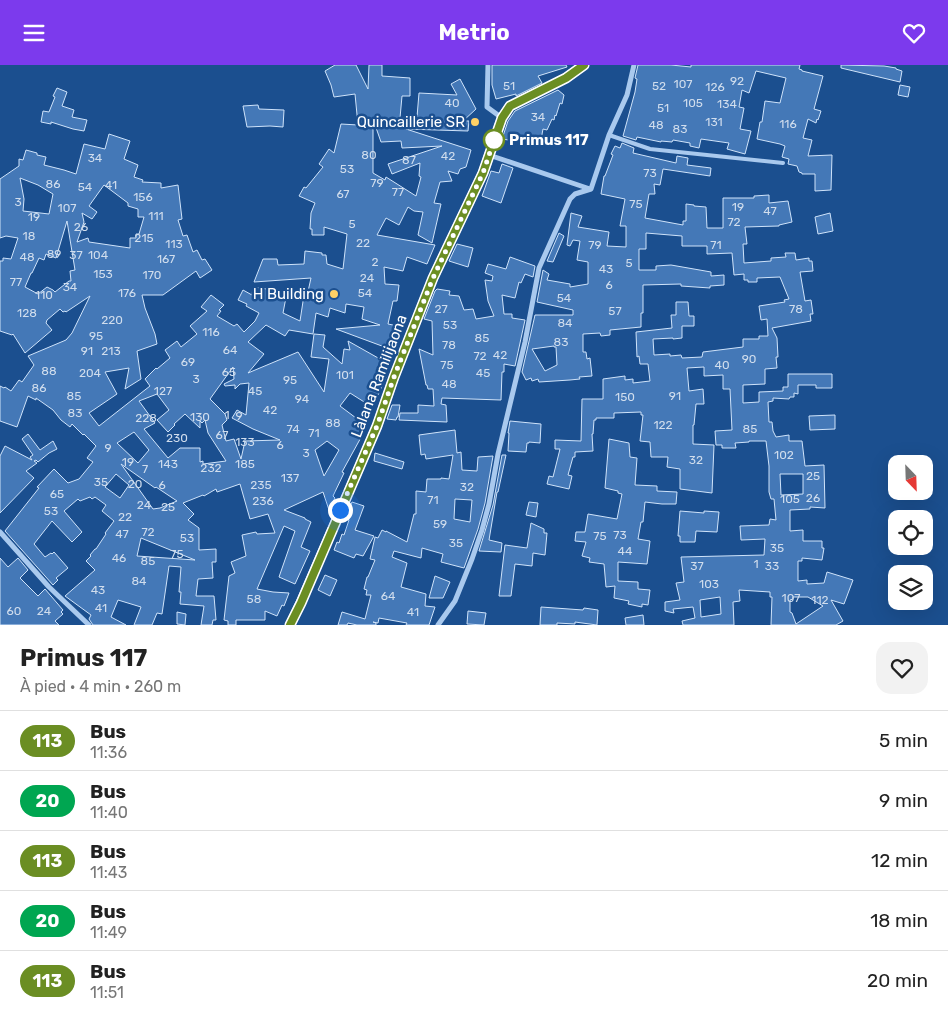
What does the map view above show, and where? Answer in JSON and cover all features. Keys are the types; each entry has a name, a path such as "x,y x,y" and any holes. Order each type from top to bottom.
{"street":[{"path":"488,65 487,107 502,118"},
{"name":"Làlana Ramilijaona","path":"290,625 377,426 433,278 483,173 502,118 510,106 566,78 584,65"},
{"path":"590,189 609,135 627,95 634,65"},
{"path":"489,155 590,189"},
{"path":"438,625 455,601 482,530 525,342 539,268 570,199 575,194 590,189"},
{"path":"0,533 49,587 89,625"}],"lane":[{"path":"609,135 650,149 783,163"}],"building":[{"path":"335,65 356,65 368,89 369,65 382,65 382,76 410,78 410,96 402,96 400,118 417,117 419,93 457,95 451,84 460,79 476,109 463,121 469,121 468,131 406,129 471,150 466,167 460,169 458,174 448,171 452,181 440,182 434,203 441,204 432,243 418,235 423,212 414,211 408,207 399,225 386,218 377,235 435,245 427,264 407,257 403,271 384,267 385,284 399,285 397,301 393,301 388,324 398,326 390,349 336,329 380,325 362,319 364,307 346,304 345,313 330,308 328,317 316,313 313,334 289,330 285,336 266,325 248,342 264,354 248,373 298,352 324,392 329,359 311,357 314,334 325,335 323,347 342,364 344,349 350,350 348,341 387,363 384,376 386,377 378,395 368,396 369,405 350,393 340,406 365,423 361,430 364,432 342,472 344,473 333,496 335,498 329,510 323,492 284,510 311,522 301,547 310,551 295,584 279,577 295,531 284,526 257,589 289,593 284,606 282,605 277,616 265,611 265,620 236,620 236,625 228,625 228,621 224,620 229,576 235,573 231,562 246,556 242,535 256,532 257,534 275,533 268,514 250,519 240,484 217,492 216,489 204,496 183,503 194,514 188,520 199,528 199,550 216,549 216,562 212,562 213,578 198,579 196,596 214,596 216,620 213,620 212,625 201,625 204,606 180,604 181,567 169,566 162,614 157,613 152,625 134,625 141,607 118,600 111,617 126,625 93,625 89,619 91,615 65,596 95,570 86,561 114,521 102,511 106,505 95,497 80,501 78,499 64,511 82,532 72,542 52,521 34,544 45,557 54,552 68,568 56,578 58,580 53,585 5,531 39,488 37,487 54,469 68,483 79,479 93,462 87,458 96,446 72,424 70,427 53,410 36,398 36,400 28,396 17,427 0,421 0,386 11,391 19,380 22,382 34,365 28,356 66,340 72,333 90,296 66,312 60,309 47,320 46,323 52,330 25,353 13,334 0,331 0,261 3,261 3,258 11,259 18,238 6,236 0,238 0,179 19,166 19,159 23,160 26,150 46,157 44,165 76,174 84,144 105,149 109,134 130,141 124,159 138,165 134,177 143,180 142,182 161,183 161,188 178,185 182,219 178,220 183,236 187,235 193,252 197,250 202,260 205,259 212,270 200,278 196,271 163,295 142,295 157,344 137,351 141,379 125,389 129,368 105,372 117,394 89,413 99,426 150,386 145,379 170,358 165,350 177,341 181,347 197,334 190,326 207,311 201,307 211,295 224,305 219,310 221,311 217,316 234,326 237,324 244,332 255,321 259,313 238,300 243,290 252,295 253,287 287,292 283,313 300,321 304,295 307,296 311,278 254,282 263,259 277,259 278,265 304,264 305,251 322,253 322,255 326,255 327,264 343,269 347,234 324,227 324,235 312,235 312,229 310,229 311,213 315,203 299,196 304,187 306,188 323,167 319,164 329,149 334,153 341,124 358,125 355,94 334,97 325,71","holes":["373,119 381,142 401,141 402,148 442,146 388,164 392,174 420,163 419,176 421,177 416,196 386,177 385,180 373,173","20,178 38,185 53,194 49,214 23,211 24,199","104,185 128,203 128,206 138,209 138,217 144,217 139,234 136,234 136,238 130,238 130,248 89,242 88,238 77,242 84,222 82,213 92,219 97,212 89,206","67,221 75,270 70,271 71,281 55,292 47,287 38,294 25,287 39,258 44,260 46,254 56,258","233,367 234,379 224,384 225,386 235,385 235,389 240,384 249,383 246,415 237,410 232,418 280,440 245,441 241,459 234,439 226,441 222,425 227,420 225,414 210,399","157,394 169,410 157,420 168,432 185,414 200,428 200,421 202,423 205,420 208,433 226,461 203,464 203,461 200,462 200,448 180,448 168,458 144,429 155,423 139,401","134,432 149,450 138,463 117,443","327,441 339,450 324,476 315,450","121,464 177,501 153,509","116,474 129,485 120,498 105,487","141,538 195,560 137,556"]},
{"path":"492,65 566,65 567,67 538,76 542,83 516,96 516,94 496,99 492,85"},
{"path":"638,65 691,67 691,65 800,65 799,69 802,71 823,76 814,109 821,111 816,123 808,119 803,138 812,140 808,156 832,155 831,190 815,191 815,174 802,174 797,166 788,164 789,159 782,157 785,146 757,139 765,101 780,103 786,78 756,71 749,93 742,90 739,107 744,108 740,129 751,131 745,154 727,149 729,143 701,139 699,148 690,146 690,143 673,140 672,142 661,142 637,137 636,140 623,136 635,92 637,79 635,78"},
{"path":"841,65 896,68 902,71 900,82 841,68"},
{"path":"900,85 910,87 908,97 898,95"},
{"path":"57,88 67,92 62,106 74,110 72,117 87,120 84,131 51,122 51,124 41,122 43,111 49,112"},
{"path":"558,90 564,95 562,104 560,103 556,116 554,120 552,119 547,130 543,129 540,145 502,139 508,121 515,111"},
{"path":"258,105 259,109 284,110 283,127 247,127 243,106"},
{"path":"622,143 634,148 633,153 676,163 677,156 688,158 687,165 711,168 710,176 663,169 660,185 654,184 655,194 649,194 645,218 683,225 683,221 686,221 686,204 694,205 706,207 707,228 723,228 723,198 754,198 754,196 769,195 769,203 788,201 792,222 779,226 745,227 747,244 743,244 744,263 771,261 771,258 786,257 785,253 795,253 796,260 809,258 809,261 812,261 813,271 800,272 805,301 811,300 813,314 810,314 811,321 772,328 777,338 777,368 765,369 765,384 743,385 743,403 759,402 759,392 783,391 783,387 788,387 788,374 832,374 832,388 816,388 816,385 798,385 798,394 794,393 794,397 789,399 773,398 773,401 768,402 769,422 772,422 776,437 789,435 789,441 802,441 805,466 824,465 825,508 810,507 810,509 790,510 790,531 803,530 803,541 822,541 822,548 824,548 822,560 802,558 802,561 798,561 798,581 807,580 807,584 824,583 827,572 853,580 844,604 831,600 843,621 836,625 771,625 772,597 770,597 770,592 739,590 740,601 733,602 734,625 683,625 682,621 695,618 693,607 673,609 674,613 665,611 665,602 680,600 676,583 684,582 681,557 764,555 765,539 741,540 740,526 769,525 770,519 776,520 774,499 771,499 769,492 769,466 766,441 735,443 736,448 722,448 722,445 716,445 715,431 732,430 730,389 723,389 723,375 704,376 704,367 687,368 689,391 703,389 704,404 696,404 693,444 714,445 712,493 680,489 680,469 667,467 668,457 651,457 650,442 640,441 643,415 641,415 641,412 614,413 614,418 596,418 592,434 593,451 575,452 568,475 572,476 569,489 547,484 549,476 553,477 560,449 555,449 555,440 581,441 582,399 603,399 603,379 625,376 625,380 633,379 633,383 650,381 648,364 640,364 639,356 637,357 636,332 672,328 671,315 676,315 676,302 688,302 689,316 694,316 694,326 682,326 682,338 653,339 654,355 681,355 682,358 702,357 703,352 743,347 743,339 759,339 759,336 768,336 767,319 761,320 759,306 785,302 784,300 789,299 780,277 757,278 757,282 748,282 748,280 744,280 744,274 734,275 732,253 707,254 707,246 682,246 682,236 646,233 646,249 639,249 639,270 656,270 656,266 671,265 711,272 711,276 724,275 724,285 710,286 710,288 681,286 681,284 643,285 641,327 610,330 610,335 601,336 600,333 583,334 583,352 586,352 587,359 590,358 592,376 579,377 580,379 539,382 538,379 532,381 531,378 526,380 522,372 535,315 573,315 573,310 537,302 543,270 549,274 547,280 570,284 570,287 588,284 588,262 577,260 580,241 573,240 570,246 567,245 571,213 582,216 578,227 609,232 607,246 626,247 626,226 620,226 625,199 601,194 604,176 613,155 611,154 615,146 620,148","holes":["556,347 557,365 545,371 532,349","780,474 803,474 803,494 781,495","720,597 721,614 701,617 700,600","793,597 808,597 823,606 796,624 790,612 790,600"]},
{"path":"502,164 513,168 501,203 482,196 491,171 499,173"},
{"path":"830,213 833,231 818,234 815,217"},
{"path":"559,233 564,236 553,262 547,261"},
{"path":"457,244 473,248 468,267 449,261"},
{"path":"510,257 535,266 533,277 525,274 521,283 519,282 515,298 502,295 504,314 512,314 512,318 525,320 515,366 504,364 501,400 442,398 441,404 446,405 447,422 399,420 400,413 418,413 418,405 434,406 433,389 428,389 426,385 419,349 433,355 432,321 424,319 435,291 437,289 450,291 449,295 459,296 464,310 473,309 476,319 494,316 488,301 485,280 492,281 493,276 485,273 488,264 506,269"},
{"path":"392,405 400,405 396,420 387,419"},
{"path":"835,415 835,429 810,430 809,416"},
{"path":"510,421 541,424 540,443 527,443 526,452 508,451"},
{"path":"455,430 457,453 461,452 462,470 477,471 478,457 493,456 485,503 464,568 441,562 443,554 422,548 421,558 394,551 392,557 407,563 401,587 426,594 425,606 435,607 429,625 406,625 407,623 379,618 378,623 373,622 376,625 348,623 347,625 338,625 342,612 365,619 371,595 366,595 367,590 364,589 375,560 370,559 375,537 378,538 382,530 407,542 414,514 416,514 416,491 426,492 427,479 449,479 453,455 426,459 425,454 421,455 419,435","holes":["455,499 472,500 470,522 454,519"]},
{"path":"28,434 40,450 53,441 57,449 38,462 34,461 37,463 26,471 34,478 0,513 0,456 5,446 32,460 30,457 33,455 22,439"},
{"path":"609,439 629,443 630,457 637,458 635,485 657,486 657,491 677,492 676,504 645,502 643,522 641,522 638,539 650,541 647,564 618,562 618,581 638,582 638,589 650,590 648,605 642,604 642,607 628,604 629,601 614,598 615,586 606,587 604,564 589,562 590,558 582,556 586,542 575,541 576,532 585,532 588,514 617,519 622,494 605,488"},
{"path":"375,453 404,462 402,469 374,461"},
{"path":"502,455 506,455 497,492 489,540 502,543 501,552 479,551 493,505"},
{"path":"352,502 364,506 355,530 374,536 363,556 356,554 354,558 334,550 342,534 344,535 349,520 345,518"},
{"path":"529,502 538,503 536,517 526,515"},
{"path":"680,511 719,512 717,532 696,531 695,542 680,542 680,536 678,536"},
{"path":"531,523 544,529 544,533 547,533 545,555 533,553 532,566 515,564 511,596 499,596 505,545 527,548"},
{"path":"0,558 8,567 18,558 28,570 20,578 38,596 45,589 63,610 61,612 63,614 55,621 59,625 0,625"},
{"path":"325,575 337,580 330,596 318,590"},
{"path":"435,576 450,582 443,598 429,598"},
{"path":"541,607 598,610 597,625 575,622 575,624 557,623 557,625 540,625"},
{"path":"468,611 486,613 484,625 467,624"},
{"path":"177,612 186,614 185,625 177,624"},
{"path":"643,615 644,625 626,625 625,618"}],"bus line":[{"name":"113","path":"290,625 377,426 433,278 483,173 502,118 510,106 566,78 584,65"}],"place":[{"name":"Quincaillerie SR","path":"475,122"},
{"name":"Primus 117","path":"494,140"},
{"name":"H Building","path":"334,294"}],"route":[{"path":"340,510 377,426 433,278 483,173 495,137 494,140"}]}
